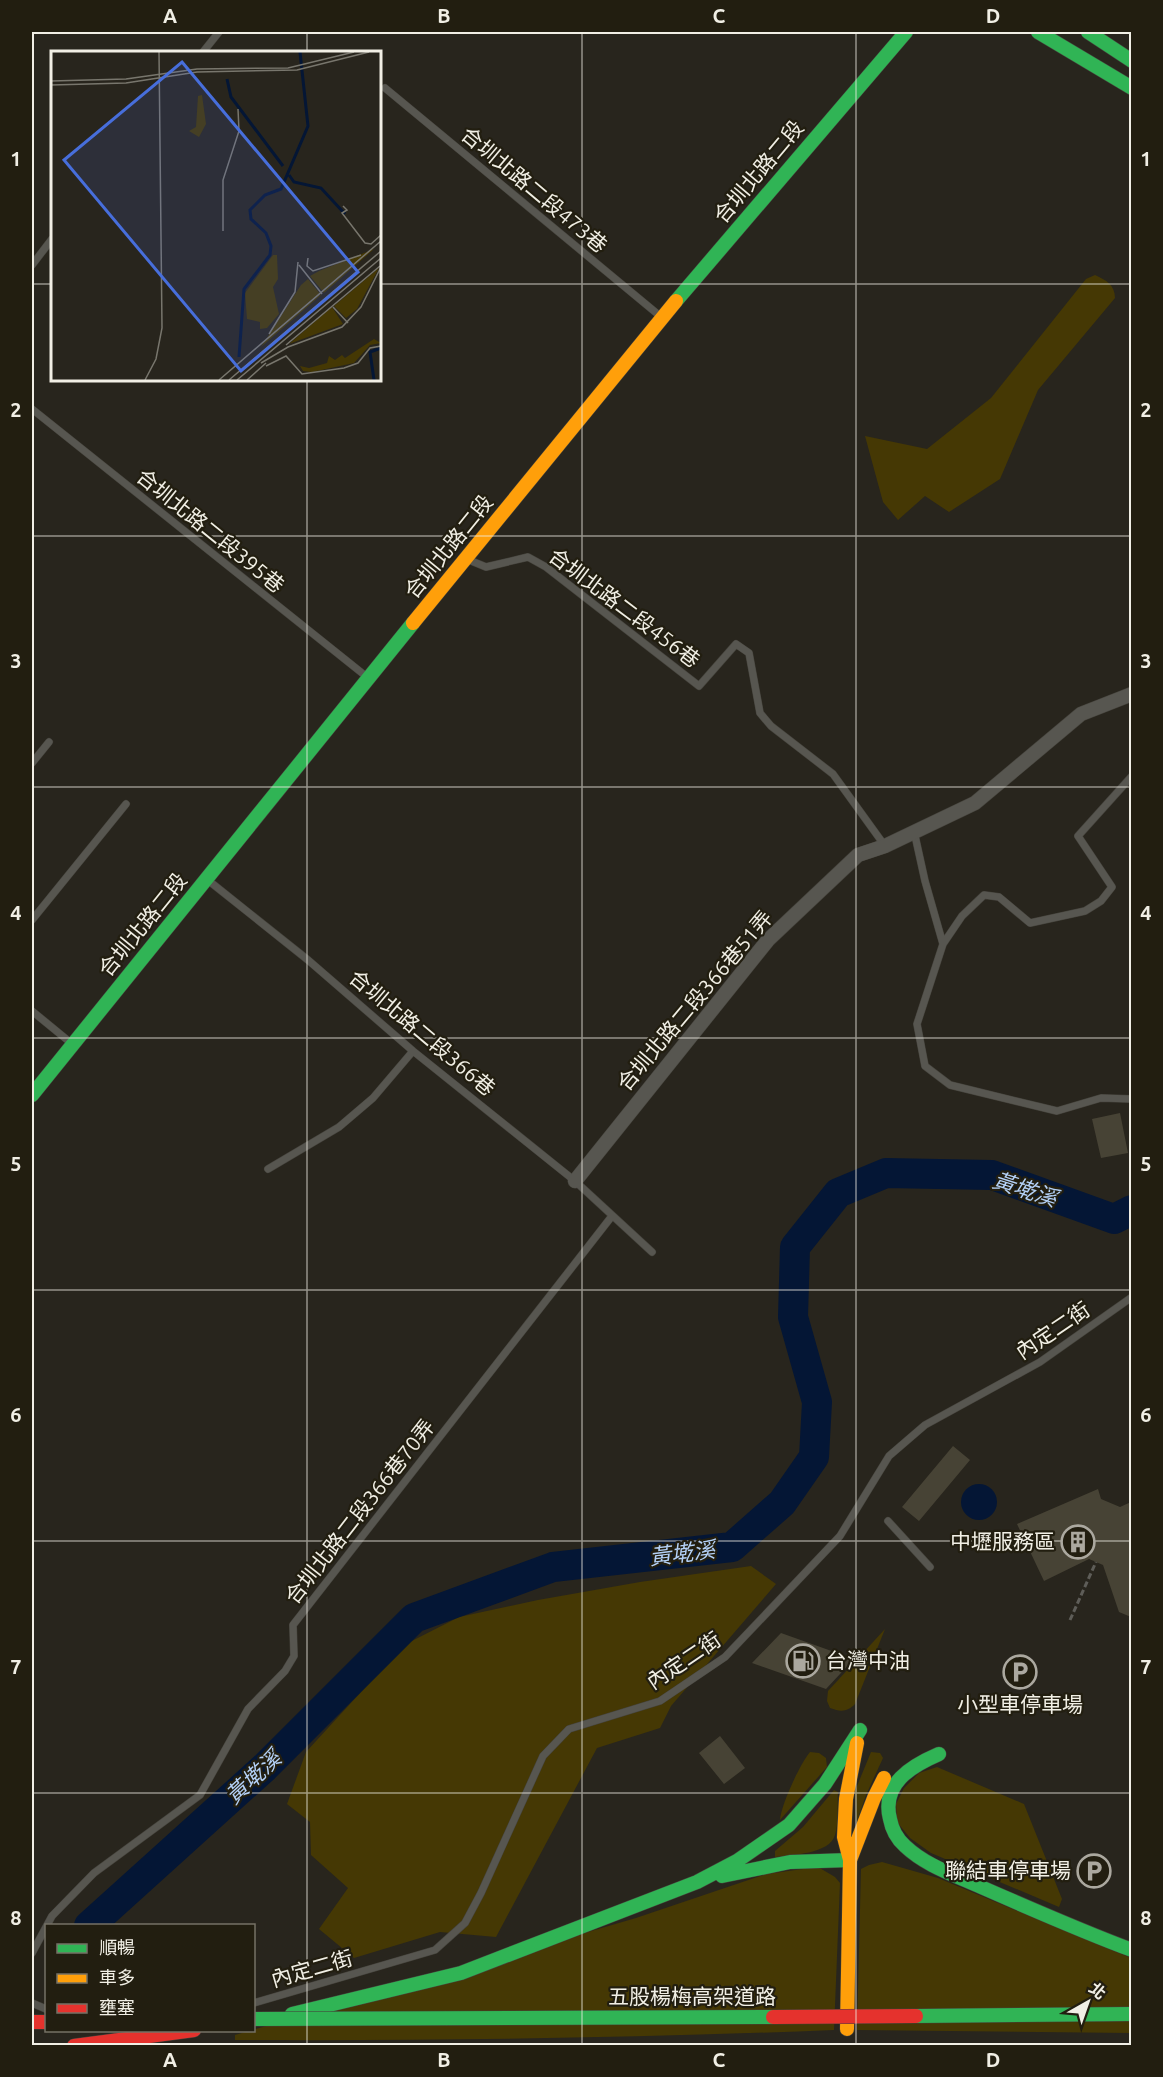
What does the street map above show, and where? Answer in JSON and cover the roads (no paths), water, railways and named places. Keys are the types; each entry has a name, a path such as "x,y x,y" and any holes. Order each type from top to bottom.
{"main road":[{"name":"合圳北路二段","path":"32,1095 662,318 906,32"},
{"path":"1038,32 1131,88"},
{"path":"1088,32 1131,61"},
{"path":"255,2021 460,1973 697,1882 737,1861 789,1825 825,1784 860,1730 846,1799 844,1837 850,1860 847,2029"},
{"path":"850,1860 858,1844 873,1797 890,1768 909,1758 939,1755 918,1762 902,1775 889,1793 886,1805 894,1833 908,1850 927,1863 988,1891 1070,1927 1131,1950"},
{"path":"697,1882 790,1862 850,1860"},
{"name":"五股楊梅高架道路","path":"255,2021 421,2017 602,2019 1131,2013"},
{"path":"74,2046 186,2032"}],"street":[{"name":"合圳北路二段366巷51弄","path":"575,1181 768,940 858,855 885,846 975,804 1081,714 1131,694"}],"lane":[{"path":"203,51 219,32"},
{"name":"合圳北路二段473巷","path":"385,88 662,318"},
{"path":"32,265 51,240"},
{"name":"合圳北路二段395巷","path":"32,409 368,678"},
{"name":"合圳北路二段456巷","path":"466,559 486,567 528,557 546,567 699,686 736,644 749,653 760,713 771,726 834,774 885,846"},
{"path":"32,763 49,742"},
{"path":"1131,776 1078,836 1112,887 1101,902 1085,911 1030,923 999,897 984,895 962,916 943,944 916,1024 925,1066 950,1085 1057,1111 1101,1098 1131,1099"},
{"path":"32,920 126,804"},
{"path":"914,831 943,944"},
{"name":"合圳北路二段366巷","path":"207,880 308,960 414,1051 575,1181 652,1252"},
{"path":"32,1011 73,1044"},
{"path":"268,1168 339,1126 373,1098 414,1051"},
{"name":"合圳北路二段366巷70弄","path":"48,1924 52,1916 94,1873 200,1795 248,1709 285,1671 294,1656 293,1624 612,1216"},
{"name":"內定二街","path":"255,2004 435,1950 465,1923 481,1893 543,1756 569,1729 660,1701 725,1657 840,1536 889,1456 925,1425 1040,1362 1131,1297"},
{"path":"888,1521 930,1567"},
{"name":"合圳北路二段366巷70弄","path":"32,1953 45,1929"}],"water":[{"path":"979,1484 992,1489 997,1502 992,1515 979,1520 966,1515 961,1502 966,1489"}],"waterway":[{"name":"黃墘溪","path":"91,1924 265,1767 414,1618 553,1567 732,1547 782,1503 814,1457 817,1402 793,1317 795,1247 838,1193 886,1173 992,1175 1114,1219 1132,1210"}],"place":[{"name":"中壢服務區","path":"1078,1542"},
{"name":"台灣中油","path":"803,1661"},
{"name":"小型車停車場","path":"1020,1672"},
{"name":"聯結車停車場","path":"1094,1871"}]}
